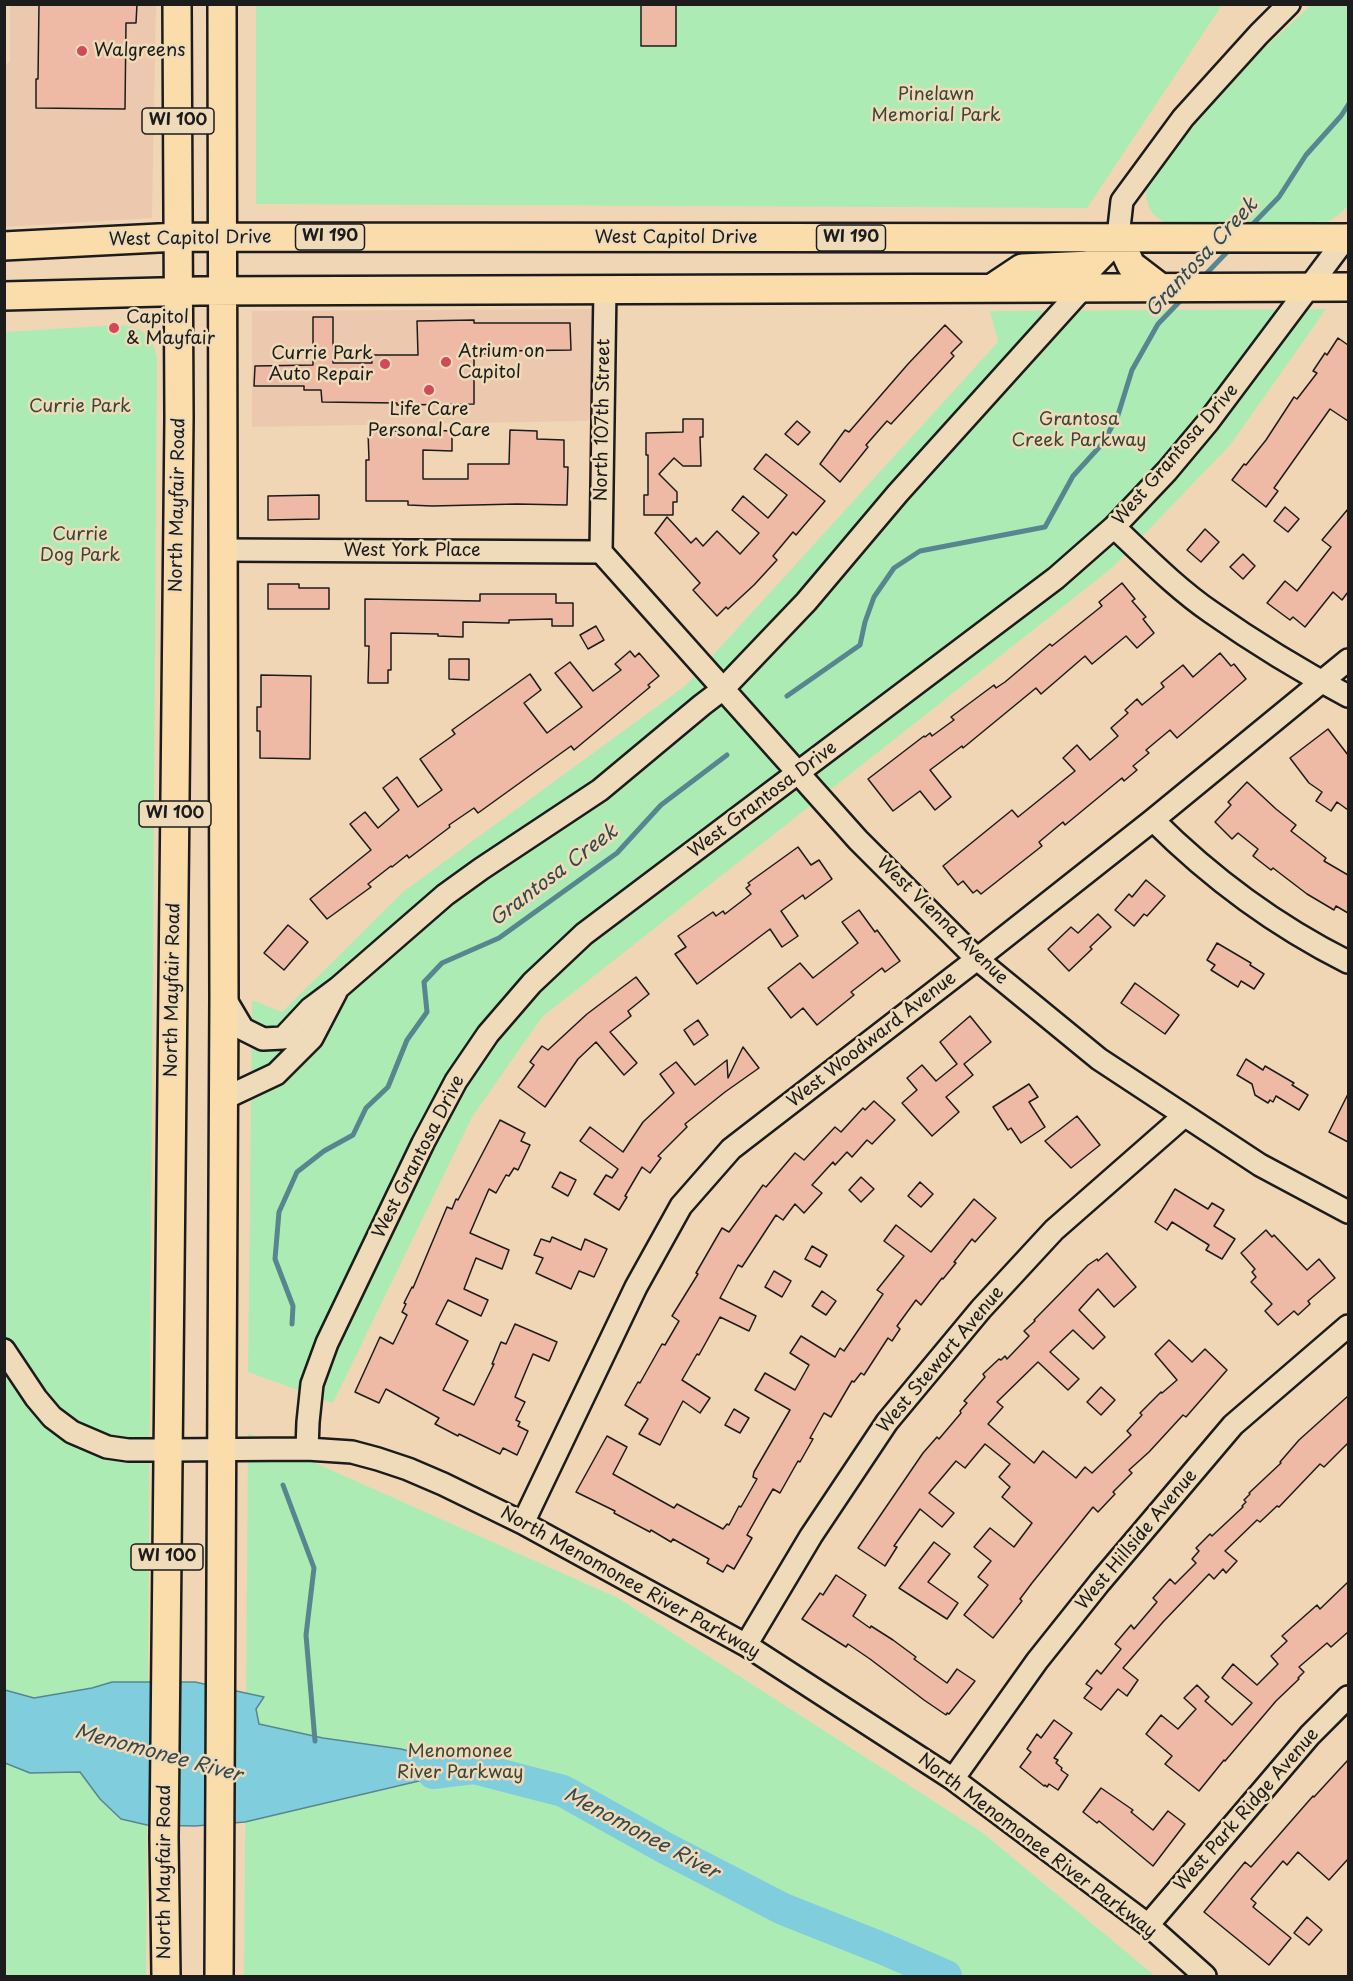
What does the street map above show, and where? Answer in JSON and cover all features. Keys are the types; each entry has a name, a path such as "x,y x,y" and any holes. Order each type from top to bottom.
{"main road":[{"name":"North Mayfair Road","path":"166,1977 164,1837 180,291 177,4"},
{"name":"WI 100","path":"219,1977 224,997 222,4"},
{"name":"West Capitol Drive","path":"4,246 178,237 1348,237"},
{"path":"992,288 1022,268 1090,265 1118,237 1131,265 1161,288"},
{"path":"4,296 180,291 605,288 1348,287"}],"street":[{"path":"1118,237 1122,201 1170,136 1219,77 1289,4"},
{"name":"West Grantosa Drive","path":"307,1449 312,1384 327,1343 423,1143 456,1081 488,1034 532,983 584,934 1056,578 1114,527 1167,471 1208,422 1348,237"},
{"name":"North 107th Street","path":"601,552 605,288"},
{"path":"224,997 243,1029 263,1039 283,1038 310,1009 338,988 445,895 600,790 723,689 806,602 898,493 1083,288"},
{"path":"1114,527 1209,611 1322,683 1348,696"},
{"name":"West York Place","path":"222,550 601,552"},
{"name":"West Vienna Avenue","path":"601,552 858,840 977,959 1099,1059 1260,1164 1348,1212"},
{"name":"West Woodward Avenue","path":"523,1523 636,1287 681,1206 731,1149 1153,820 1348,660"},
{"path":"1153,820 1181,848 1218,879 1297,935 1348,962"},
{"path":"223,1099 276,1074 312,1038 338,988"},
{"name":"West Stewart Avenue","path":"746,1645 817,1526 887,1422 981,1309 1054,1230 1184,1116"},
{"name":"West Hillside Avenue","path":"953,1779 1044,1653 1100,1582 1233,1425 1348,1326"},
{"name":"North Menomonee River Parkway","path":"4,1350 36,1398 52,1417 72,1432 107,1447 128,1450 307,1449 352,1452 378,1459 443,1484 523,1523 746,1645 953,1779 1148,1925 1204,1977"},
{"name":"West Park Ridge Avenue","path":"1148,1925 1310,1735 1348,1698"}],"shaded area":[{"path":"10,5 156,5 152,218 5,227 4,66 10,61"},
{"path":"592,309 594,418 586,421 252,427 252,311"}],"green space":[{"name":"Pinelawn Memorial Park","path":"256,5 1222,5 1087,208 256,204"},
{"path":"1311,5 1348,5 1348,205 1334,218 1317,224 1171,224 1155,216 1147,202 1146,190 1184,135 1236,74"},
{"name":"Grantosa Creek Parkway","path":"1326,309 1231,444 1113,567 542,1017 472,1117 333,1403 248,1372 252,1000 282,1012 404,891 685,686 998,342 990,311"},
{"name":"Currie Park","path":"119,325 134,327 145,334 157,358 146,1976 5,1976 5,332"},
{"name":"Menomonee River Parkway","path":"248,1433 618,1598 983,1833 1155,1976 244,1976"}],"water":[{"path":"112,1682 195,1682 264,1697 256,1709 259,1724 323,1738 401,1749 474,1768 245,1822 195,1826 147,1825 121,1819 100,1799 80,1772 30,1773 5,1763 5,1690 34,1698 92,1688"}],"building":[{"name":"Walgreens","path":"39,4 137,4 136,23 126,23 125,109 36,108"},
{"path":"641,4 676,4 676,46 641,46"},
{"path":"313,317 333,317 333,363 372,363 371,355 418,355 417,321 570,323 571,350 474,354 474,404 397,405 397,403 322,402 321,390 304,390 304,386 254,386 255,366 313,365"},
{"path":"945,325 962,342 951,353 954,356 891,424 887,421 866,445 868,447 840,482 820,464 845,430 849,432"},
{"path":"1338,338 1348,345 1348,421 1330,409 1274,488 1278,491 1266,507 1232,480 1266,440 1294,397 1297,399 1317,373 1313,371"},
{"path":"683,419 703,419 703,437 700,437 701,466 683,466 674,458 659,474 677,492 677,502 673,502 673,515 644,515 644,495 648,495 646,433 683,432"},
{"path":"797,421 810,432 798,445 785,434"},
{"path":"397,429 452,431 452,451 423,450 423,479 468,479 468,464 509,464 510,430 537,431 537,439 564,440 564,467 568,467 567,505 432,506 408,505 408,501 366,501 366,460 369,460 368,432 397,431"},
{"path":"766,454 825,501 796,535 793,532 773,556 777,560 754,585 717,616 693,590 700,583 655,533 667,517 691,543 696,538 703,546 717,531 740,554 759,533 732,510 743,496 768,518 787,495 754,469"},
{"path":"319,495 319,519 268,520 268,496"},
{"path":"1285,507 1299,519 1288,532 1274,521"},
{"path":"1348,509 1348,592 1342,600 1333,592 1305,627 1293,617 1290,620 1267,603 1285,581 1297,591 1331,547 1322,540"},
{"path":"1205,529 1219,542 1201,562 1187,550"},
{"path":"1243,554 1255,566 1243,579 1230,567"},
{"path":"1122,583 1135,599 1132,601 1146,617 1143,619 1154,633 1137,648 1126,636 1092,664 1085,656 1041,694 1036,688 963,748 962,746 930,770 951,797 935,810 920,791 893,811 868,779 924,736 930,733 932,736 954,720 951,717 994,685 996,688 1005,682 1050,644 1052,646 1102,606 1099,602"},
{"path":"268,584 299,584 299,588 329,588 329,609 268,609"},
{"path":"480,594 556,594 556,603 573,603 573,626 552,626 552,619 509,620 509,623 463,622 463,637 391,633 391,670 388,670 388,683 368,683 369,646 365,646 365,599 480,601"},
{"path":"596,626 604,640 588,649 580,635"},
{"path":"630,651 635,657 639,653 659,676 648,685 650,687 574,750 571,746 478,813 474,808 449,825 450,827 409,858 407,855 391,866 368,884 371,887 327,919 310,899 371,850 350,824 365,812 378,828 399,810 383,788 397,777 418,807 442,790 420,759 455,734 452,730 530,674 541,690 524,703 547,733 582,707 555,673 570,662 593,691 621,670 615,664"},
{"path":"1220,653 1231,666 1234,664 1246,679 1177,738 1170,730 1146,750 1149,753 1133,766 1137,770 1124,781 1122,778 1065,825 1063,822 1039,842 1042,846 981,894 977,890 973,893 963,881 958,885 943,866 1012,810 1018,817 1075,771 1063,758 1077,745 1090,760 1118,736 1111,728 1128,713 1125,710 1137,699 1142,705 1164,687 1161,683 1183,665 1193,677"},
{"path":"449,659 469,659 469,680 449,679"},
{"path":"261,675 311,676 310,759 260,758 257,707 261,707"},
{"path":"1328,729 1348,755 1348,810 1337,802 1331,811 1316,801 1322,792 1309,783 1290,758"},
{"path":"1247,782 1296,825 1291,831 1326,858 1324,861 1348,875 1348,913 1336,906 1334,910 1307,894 1273,868 1271,870 1253,856 1258,849 1238,833 1232,839 1215,822 1231,805 1228,802"},
{"path":"798,847 811,865 819,860 832,879 805,899 803,895 781,911 798,936 782,947 770,929 697,984 675,954 686,947 678,936 713,912 716,916 723,911 725,914 751,894 746,888 750,885 748,883"},
{"path":"1146,880 1165,896 1147,916 1144,914 1134,926 1115,910 1129,894 1132,897"},
{"path":"859,910 900,961 885,972 882,968 851,992 854,995 817,1025 803,1008 791,1018 768,988 800,963 813,978 858,943 842,922"},
{"path":"1098,914 1111,927 1069,971 1048,949 1071,927 1078,933"},
{"path":"288,925 308,942 284,970 264,953"},
{"path":"1217,943 1251,963 1250,965 1264,974 1254,989 1241,981 1238,987 1211,970 1215,965 1207,960"},
{"path":"636,977 649,994 628,1011 631,1016 610,1032 637,1063 624,1075 596,1042 578,1059 545,1107 518,1087 534,1065 530,1062 542,1046 548,1050 587,1014"},
{"path":"1135,983 1179,1015 1165,1034 1121,1003"},
{"path":"970,1016 991,1042 964,1064 973,1075 946,1097 959,1112 932,1136 902,1103 917,1090 907,1078 922,1065 936,1081 957,1064 940,1042"},
{"path":"698,1020 708,1035 694,1045 684,1030"},
{"path":"743,1047 759,1068 685,1124 687,1127 658,1156 661,1158 650,1173 642,1167 619,1210 594,1194 606,1175 612,1178 618,1169 580,1141 590,1127 623,1152 643,1122 674,1093 660,1074 676,1062 695,1085 727,1060 728,1078"},
{"path":"1246,1059 1263,1070 1265,1066 1294,1083 1292,1085 1308,1095 1299,1110 1276,1096 1273,1102 1270,1100 1268,1103 1255,1095 1252,1084 1237,1075"},
{"path":"1029,1084 1038,1097 1029,1102 1045,1127 1021,1143 1011,1128 1008,1130 993,1107"},
{"path":"1348,1094 1348,1142 1329,1132"},
{"path":"874,1101 895,1120 872,1144 867,1140 852,1157 847,1152 835,1165 833,1162 812,1185 822,1193 804,1213 795,1204 783,1220 776,1215 742,1267 738,1265 720,1298 756,1316 749,1331 720,1317 699,1355 697,1354 682,1380 710,1398 700,1413 683,1401 660,1445 639,1434 648,1419 625,1405 662,1344 665,1345 679,1321 672,1316 698,1274 696,1273 722,1228 729,1232 763,1185 766,1187 795,1153 804,1160 835,1127 841,1132 863,1108 865,1110"},
{"path":"1077,1116 1100,1145 1071,1168 1045,1141"},
{"path":"500,1120 525,1133 521,1141 530,1145 518,1170 514,1168 509,1176 506,1175 496,1193 489,1189 470,1233 509,1250 502,1269 476,1258 464,1289 488,1300 481,1316 448,1300 436,1324 468,1341 443,1390 474,1405 494,1364 492,1364 501,1342 506,1344 515,1324 557,1342 549,1361 533,1354 515,1397 525,1402 516,1420 520,1422 518,1426 528,1431 517,1455 503,1448 500,1454 459,1434 458,1436 435,1424 439,1418 386,1389 379,1403 355,1392 380,1337 393,1344 407,1315 402,1312 406,1304 404,1303 413,1288 447,1207 452,1209 456,1199 458,1200"},
{"path":"560,1172 576,1180 568,1196 552,1187"},
{"path":"861,1177 874,1189 861,1202 849,1190"},
{"path":"920,1182 933,1194 921,1207 908,1196"},
{"path":"1175,1189 1208,1209 1212,1203 1224,1210 1214,1226 1235,1239 1222,1259 1206,1250 1209,1245 1172,1222 1167,1230 1155,1222"},
{"path":"974,1199 996,1218 975,1242 972,1239 954,1262 956,1263 921,1305 916,1300 897,1326 900,1329 892,1341 888,1338 864,1375 861,1373 854,1382 852,1381 831,1417 824,1413 810,1438 813,1439 780,1493 773,1489 766,1501 747,1535 752,1538 734,1569 727,1565 723,1572 707,1563 709,1559 673,1539 671,1542 651,1530 650,1532 614,1513 615,1511 576,1492 607,1436 627,1447 613,1474 674,1508 677,1504 723,1529 727,1524 729,1525 757,1479 753,1477 754,1472 790,1410 755,1390 765,1373 795,1390 809,1365 790,1353 801,1336 835,1357 840,1348 844,1351 883,1294 877,1290 904,1256 884,1241 896,1225 931,1252"},
{"path":"1266,1230 1272,1237 1274,1235 1307,1270 1319,1259 1335,1278 1308,1301 1310,1304 1298,1315 1294,1311 1278,1325 1265,1311 1272,1304 1251,1282 1256,1277 1252,1272 1255,1269 1241,1253"},
{"path":"552,1237 581,1250 585,1239 607,1249 594,1277 579,1271 571,1289 536,1273 543,1258 534,1255 541,1239 550,1242"},
{"path":"812,1246 827,1255 820,1267 805,1259"},
{"path":"1107,1253 1136,1287 1114,1307 1098,1289 1079,1310 1105,1337 1093,1349 1073,1330 1050,1352 1079,1379 1068,1390 1038,1362 997,1402 1003,1407 988,1424 1034,1463 1043,1451 1076,1478 1085,1467 1092,1473 1131,1435 1127,1431 1142,1415 1140,1413 1177,1380 1155,1354 1169,1340 1192,1362 1205,1349 1227,1370 1186,1417 1183,1415 1129,1470 1132,1473 1113,1492 1115,1494 1098,1512 1093,1507 1032,1583 1020,1599 1022,1601 993,1638 964,1615 988,1585 978,1577 991,1561 974,1547 990,1528 1014,1547 1032,1523 1002,1497 1010,1487 999,1477 1010,1464 985,1444 965,1468 956,1461 929,1493 954,1513 942,1527 920,1509 894,1546 897,1547 885,1566 858,1548 923,1453 937,1437 939,1439 961,1413 960,1411 967,1403 964,1401 985,1377 983,1374 999,1359 1005,1356 1007,1359 1029,1336 1024,1331 1034,1320 1088,1265 1097,1259 1098,1261"},
{"path":"774,1271 791,1281 782,1297 765,1287"},
{"path":"822,1291 836,1301 826,1315 812,1306"},
{"path":"1101,1387 1115,1400 1101,1415 1087,1402"},
{"path":"1348,1396 1348,1443 1324,1467 1320,1464 1279,1507 1277,1506 1260,1522 1257,1520 1225,1551 1237,1561 1226,1573 1223,1569 1214,1579 1209,1574 1123,1668 1138,1680 1127,1696 1118,1689 1101,1710 1084,1698 1092,1688 1086,1684 1097,1670 1101,1674 1121,1649 1115,1644 1131,1625 1134,1629 1157,1602 1153,1598 1170,1579 1175,1584 1196,1563 1192,1559 1199,1551 1196,1548 1243,1507 1246,1502 1244,1500 1249,1493 1281,1463 1299,1440"},
{"path":"734,1409 749,1418 740,1433 725,1425"},
{"path":"934,1542 950,1554 928,1582 958,1603 947,1619 899,1588"},
{"path":"836,1575 866,1595 853,1616 893,1640 947,1683 957,1669 975,1681 949,1714 946,1715 924,1700 848,1644 846,1647 802,1619 820,1593 823,1595"},
{"path":"1348,1582 1348,1632 1331,1647 1327,1643 1299,1667 1304,1672 1299,1679 1276,1701 1199,1791 1165,1764 1172,1756 1146,1734 1161,1715 1178,1729 1196,1709 1184,1698 1197,1685 1209,1697 1205,1701 1232,1725 1252,1703 1222,1678 1233,1664 1257,1685 1278,1664 1271,1656 1287,1641 1282,1636 1317,1605 1320,1609"},
{"path":"1054,1720 1072,1733 1054,1758 1058,1760 1056,1763 1062,1768 1061,1770 1068,1775 1058,1790 1049,1784 1047,1787 1044,1786 1020,1767 1031,1752 1027,1749 1037,1734 1041,1738"},
{"path":"1348,1760 1348,1859 1329,1880 1298,1852 1287,1865 1283,1861 1251,1899 1256,1903 1253,1907 1291,1938 1269,1965 1204,1912 1245,1862 1251,1867"},
{"path":"1101,1788 1133,1810 1131,1812 1153,1830 1168,1811 1185,1824 1153,1866 1099,1821 1097,1823 1083,1812"},
{"path":"1307,1917 1322,1930 1309,1945 1294,1933"}],"waterway":[{"name":"Grantosa Creek","path":"1248,229 1279,197 1306,155 1348,105"},
{"name":"Grantosa Creek","path":"1203,277 1232,247"},
{"name":"Grantosa Creek","path":"787,696 860,645 874,597 894,568 920,551 1045,527 1073,476 1103,443 1118,415 1132,370 1158,324 1184,297"},
{"name":"Grantosa Creek","path":"292,1324 293,1306 275,1259 279,1212 297,1172 324,1151 353,1135 366,1108 388,1087 407,1040 427,1012 424,982 442,963 499,938 617,853 661,805 727,755"},
{"path":"283,1485 314,1568 306,1635 315,1741"},
{"name":"Menomonee River","path":"433,1773 474,1768 563,1791 667,1849 783,1909 946,1976"}],"place":[{"name":"Walgreens","path":"82,51"},
{"name":"Capitol & Mayfair","path":"114,328"},
{"name":"Atrium on Capitol","path":"446,362"},
{"name":"Currie Park Auto Repair","path":"385,364"},
{"name":"Life Care Personal Care","path":"429,390"}],"park label":[{"name":"Currie Dog Park","path":"80,545"}]}
